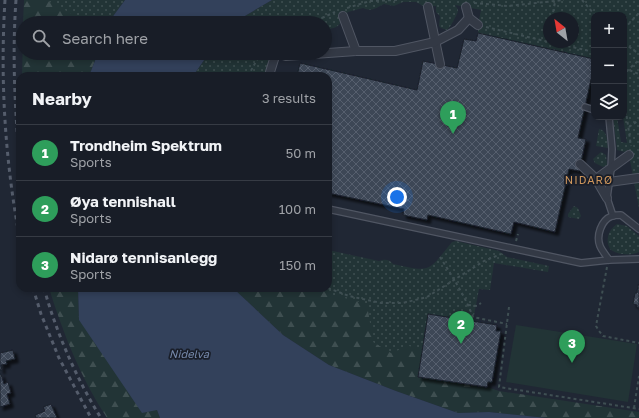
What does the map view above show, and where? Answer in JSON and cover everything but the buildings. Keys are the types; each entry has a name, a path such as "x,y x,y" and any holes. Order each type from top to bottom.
{"street":[{"path":"468,5 470,18 478,25"},
{"path":"428,7 440,64"},
{"path":"343,16 356,51"},
{"path":"332,53 395,51 436,42 458,30 470,18"},
{"path":"271,72 274,60"},
{"path":"596,179 630,154"},
{"path":"580,164 596,179 607,198"},
{"path":"596,179 609,182 638,178"}],"lane":[{"path":"585,108 591,109"},
{"path":"609,120 612,149 607,198 613,216"},
{"path":"332,211 581,263 639,259"},
{"path":"609,260 600,245 599,239 601,227 606,220 613,216 621,215 639,229"}],"path":[{"path":"325,16 354,5 370,1 398,0"},
{"path":"468,5 508,6 564,0"},
{"path":"582,0 592,12"},
{"path":"553,12 555,1"},
{"path":"627,26 639,13"},
{"path":"478,25 543,41"},
{"path":"627,45 639,54"},
{"path":"576,48 591,51"},
{"path":"250,72 257,60"},
{"path":"639,60 628,70 639,74"},
{"path":"627,115 630,154"},
{"path":"629,127 639,120"},
{"path":"332,290 349,296 381,303 402,303 427,298 484,261 514,249"},
{"path":"440,257 455,280 473,317 507,324"},
{"path":"609,260 596,326 603,336 639,343"},
{"path":"468,305 477,306 481,303"},
{"path":"509,308 499,387 639,408"},
{"path":"634,408 639,376"}],"green space":[{"path":"24,0 46,0 76,16 23,16"},
{"path":"33,0 125,0 113,16 66,16"},
{"path":"272,0 639,0 639,208 628,150 625,152 617,150 613,120 617,120 621,142 627,143 623,120 627,120 627,12 591,12 591,58 545,48 579,48 579,12 543,12 543,48 478,33 481,10 455,5 458,11 447,30 439,26 440,16 436,12 436,6 425,7 416,2 403,2 394,6 384,4 371,10 363,8 348,12 337,26 332,28 332,16 245,16"},
{"path":"22,60 95,60 91,72 22,72"},
{"path":"204,60 268,60 266,72 196,72"},
{"path":"599,129 606,134 608,148 596,146"},
{"path":"601,152 606,155 607,165 603,167 595,163 593,159"},
{"path":"574,206 578,208 581,216 579,219 568,217 568,214"},
{"path":"617,224 627,226 639,236 639,252 624,254 616,253 610,249 608,246 608,235 611,229"},
{"path":"456,241 499,251 507,257 549,266 548,272 494,263 490,290 479,289 473,321 428,314 418,377 241,292 332,292 332,251 379,261 387,260 393,264 422,269 427,268 438,260 452,242"},
{"path":"50,292 78,292 79,320 157,410 160,418 107,418 81,372 60,322"},
{"path":"237,292 325,292 367,304 373,342 391,353 409,346 422,349 418,377 639,412 639,418 547,418 489,412 458,413 329,365 283,335"},
{"path":"516,325 637,344 628,402 506,382"}],"water":[{"path":"125,0 272,0 245,16 113,16"},
{"path":"95,60 204,60 196,72 91,72"},
{"name":"Nidelva","path":"78,292 237,292 283,335 329,365 458,413 489,412 547,418 160,418 157,410 142,413 79,320"}],"railway":[{"path":"5,0 3,60 5,120 7,150 16,216"},
{"path":"16,0 14,42 16,105"},
{"path":"34,292 41,314 59,358 91,418"},
{"path":"45,292 68,355 101,418"}],"place":[{"name":"Trondheim Spektrum","path":"453,134"},
{"name":"Øya tennishall","path":"461,344"},
{"name":"Nidarø tennisanlegg","path":"572,363"}],"district":[{"name":"NIDARØ","path":"589,179"}]}
